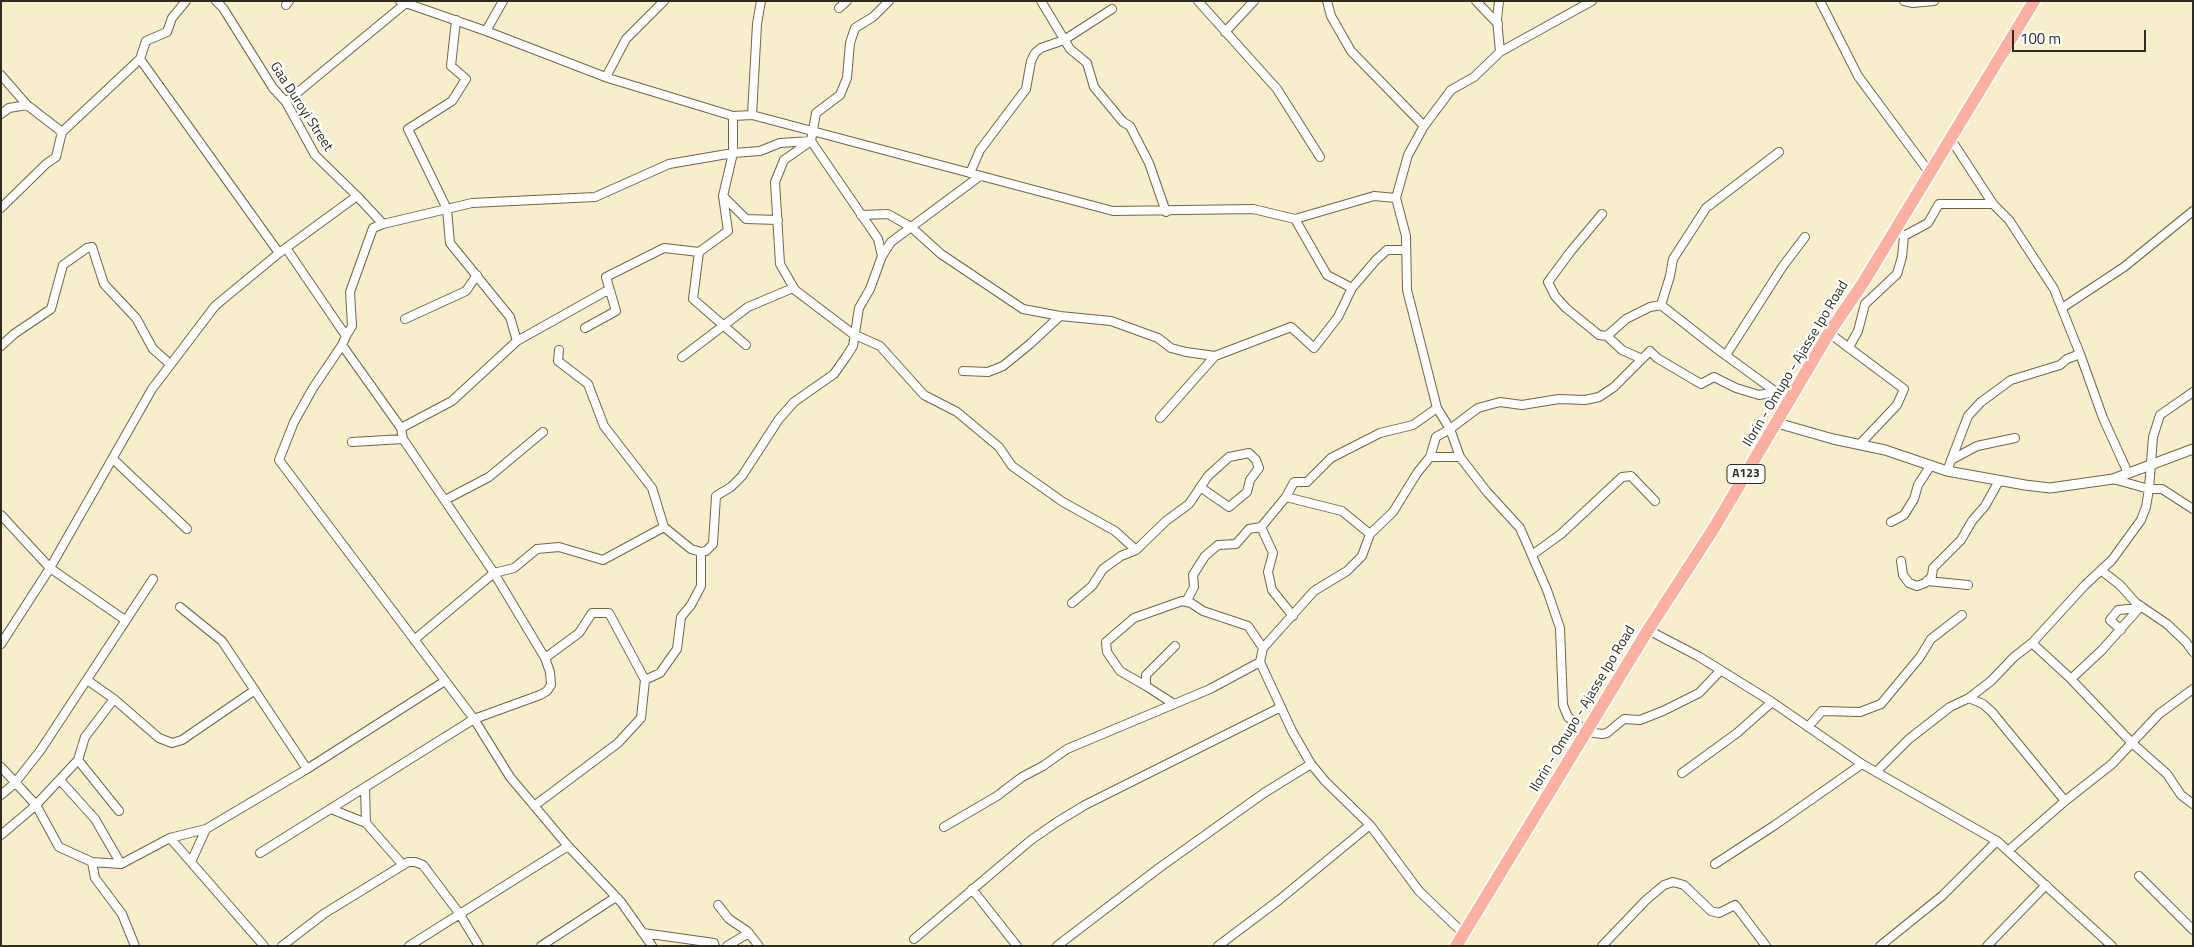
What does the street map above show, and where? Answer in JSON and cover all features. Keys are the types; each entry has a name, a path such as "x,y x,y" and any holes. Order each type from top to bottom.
{"highway":[{"name":"Ilorin - Omupo - Ajasse Ipo Road","path":"1456,946 1588,732 1648,630 1777,423 1829,332 1900,232 1929,172 2034,1"}],"street":[{"path":"1,208 46,164 56,157 62,132 140,59 146,41 167,32 172,18 186,1"},
{"name":"Gaa Duroyi Street","path":"216,1 223,8 274,88 286,102 315,155 383,224"},
{"path":"486,31 503,1"},
{"path":"606,77 626,39 664,1"},
{"path":"752,115 757,24 761,1"},
{"path":"839,8 847,1"},
{"path":"882,256 878,239 810,141 816,114 840,95 848,78 850,43 855,28 873,18 888,1"},
{"path":"1041,1 1070,49 1087,63 1094,87 1123,122 1130,126 1149,163 1166,212"},
{"path":"1198,1 1277,89 1320,158"},
{"path":"1226,32 1254,1"},
{"path":"1327,1 1331,16 1351,51 1424,126"},
{"path":"1476,1 1498,24"},
{"path":"1499,1 1500,52"},
{"path":"1592,1 1500,52 1474,78 1451,90 1424,126 1408,155 1396,198 1406,236 1407,290 1437,408 1450,429 1460,457 1487,492 1520,528 1560,628 1565,713 1573,722 1588,732 1607,733 1624,719 1640,720 1699,693 1721,670"},
{"path":"1820,1 1858,76 1929,172"},
{"path":"1904,1 1913,3 1934,1"},
{"path":"286,102 403,2 486,31 606,77 733,116 752,115 1113,211 1166,212 1253,209 1295,219 1374,196 1396,198"},
{"path":"970,173 980,150 1026,89 1031,60 1036,53 1041,48 1064,40 1112,9"},
{"path":"456,20 452,66 466,79 452,101 408,129 447,209 450,243 478,275 510,317 517,341"},
{"path":"140,59 279,253"},
{"path":"1,75 27,105 62,132"},
{"path":"1,114 9,108 27,105"},
{"path":"585,328 616,311 608,290 606,277 664,248 699,252 728,231 723,196 733,153 733,116"},
{"path":"1950,138 1993,204 2009,220 2054,289 2103,418 2128,473"},
{"path":"652,946 616,897 568,846 510,777 474,719 279,460 294,422 352,326 350,292 373,228 472,203 595,197 669,164 733,153 760,151 780,143 810,141"},
{"path":"810,141 784,160 775,182 780,264 793,288 853,334 880,346 924,395 957,412 999,447 1012,466 1063,502 1115,532 1136,550"},
{"path":"1661,305 1673,259 1706,208 1780,152"},
{"path":"559,350 558,361 588,384 604,426 652,488 664,527 692,549 706,552 713,544 716,496 731,487 742,476 779,419 794,402 834,374 853,346 853,334 859,308 870,289 882,256 891,242 980,176"},
{"path":"1,644 50,568 152,389 215,306 279,253 357,196"},
{"path":"723,196 746,219 778,220"},
{"path":"1848,347 1858,330 1865,304 1897,274 1902,257 1900,232 1928,223 1939,204 1993,204"},
{"path":"2062,308 2124,266 2193,212"},
{"path":"862,215 888,214 911,228 941,254 1023,309 1060,316 1111,321 1158,338 1171,348 1216,356"},
{"path":"1602,214 1548,282 1555,296 1566,308 1599,335 1607,336 1622,350 1642,360"},
{"path":"1295,219 1327,275 1352,288"},
{"path":"1726,355 1783,266 1805,237"},
{"path":"1,346 14,334 51,308 63,266 92,246 104,284 136,318 153,349 170,364"},
{"path":"286,248 346,336"},
{"path":"1160,418 1216,356 1291,327 1314,348 1338,317 1352,288 1387,250 1406,250"},
{"path":"699,252 693,299 746,345"},
{"path":"405,319 466,291 478,275"},
{"path":"682,357 748,307 793,288"},
{"path":"401,428 452,402 517,341 608,290"},
{"path":"1607,336 1626,318 1650,306 1661,305 1776,392 1789,399"},
{"path":"963,371 988,372 1003,366 1060,316"},
{"path":"1829,332 1904,389 1897,405 1860,444"},
{"path":"260,853 474,719 519,704 547,690 551,685 551,678 545,658 494,573 403,439 401,428 342,345"},
{"path":"1463,933 1419,891 1370,825 1325,781 1311,764 1292,732 1260,662 1263,648 1314,591 1355,565 1362,556 1370,534 1393,512 1417,472 1430,457 1436,437 1478,408 1500,402 1522,405 1559,399 1585,400 1598,397 1614,387 1650,351 1657,358 1701,384 1714,377 1736,388 1759,395 1776,392"},
{"path":"1947,471 1968,416 1981,402 2011,380 2060,365 2067,359 2080,354"},
{"path":"1876,772 1908,739 1950,707 1969,698 1991,681 2014,657 2032,643 2085,585 2102,571 2132,535 2146,507 2153,437 2160,415 2193,392"},
{"path":"1186,602 1194,587 1193,575 1205,556 1218,545 1236,544 1249,529 1261,527 1286,497 1294,482 1307,482 1331,458 1380,433 1413,425 1437,408"},
{"path":"1777,423 1885,450 1947,471 2050,488 2113,478 2151,466 2193,449"},
{"path":"445,500 489,477 542,432"},
{"path":"1951,460 1977,446 2015,438"},
{"path":"352,442 403,439"},
{"path":"1072,603 1092,586 1103,569 1121,556 1136,550 1166,521 1189,504 1200,487 1208,476 1229,457 1249,453 1256,460 1259,468 1250,480 1247,492 1229,507 1200,487"},
{"path":"1430,457 1460,457"},
{"path":"113,459 186,528"},
{"path":"1891,522 1904,515 1914,499 1918,485 1931,465"},
{"path":"1532,555 1561,534 1622,477 1631,476 1655,501"},
{"path":"2113,478 2149,489 2162,489 2193,509"},
{"path":"1901,561 1903,575 1909,583 1918,586 1928,581 1932,576 1933,568 1961,540 2000,481"},
{"path":"1286,497 1342,510 1370,534"},
{"path":"1,515 50,568 125,620"},
{"path":"414,640 494,573 514,568 530,553 544,547 573,550 603,560 664,527"},
{"path":"1261,527 1273,552 1268,572 1272,590 1293,616"},
{"path":"644,680 660,673 677,649 681,617 691,605 701,586 701,552"},
{"path":"2102,571 2120,585 2140,607 2167,624 2186,642 2193,652"},
{"path":"1,795 15,782 40,751 153,579"},
{"path":"1928,581 1968,585"},
{"path":"1174,704 1120,671 1107,652 1106,642 1134,618 1182,601 1203,611 1248,626 1263,648"},
{"path":"180,607 222,641 307,769"},
{"path":"2071,679 2121,630 2140,607"},
{"path":"2121,630 2110,620 2118,610 2140,607"},
{"path":"534,806 618,743 640,718 644,680 609,613 592,613 579,633 545,658"},
{"path":"1808,727 1822,711 1860,712 1881,704 1920,658 1931,639 1962,615"},
{"path":"1648,630 1721,670 1772,702 1862,764 1997,841 2112,946"},
{"path":"2032,643 2071,679 2132,743 2166,774 2181,794 2193,804"},
{"path":"1146,686 1146,675 1174,646"},
{"path":"944,827 997,796 1022,777 1043,766 1067,749 1210,689 1260,662"},
{"path":"87,680 114,699 159,738 172,743 182,740 255,690"},
{"path":"1,767 36,805 59,847 92,862 121,864 170,838 206,829 307,769 445,681"},
{"path":"2008,851 2112,764 2159,714 2193,689"},
{"path":"1969,698 1983,704 1992,712 2065,802"},
{"path":"1,835 36,805 78,760 85,737 114,699"},
{"path":"1682,773 1737,733 1772,702"},
{"path":"914,939 1031,840 1085,805 1281,707"},
{"path":"78,760 119,811"},
{"path":"1057,946 1166,863 1264,793 1311,764"},
{"path":"1715,864 1775,825 1862,764"},
{"path":"60,780 95,819 121,864"},
{"path":"365,788 366,823"},
{"path":"331,809 366,823 402,864"},
{"path":"1218,946 1370,825"},
{"path":"191,862 206,829"},
{"path":"170,838 264,946"},
{"path":"1880,946 1942,896 1997,841"},
{"path":"409,946 568,846"},
{"path":"92,862 95,878 122,914 135,946"},
{"path":"282,946 325,913 402,864 415,862 423,866 459,913 479,946"},
{"path":"2139,876 2193,930"},
{"path":"1602,946 1646,900 1664,885 1673,882 1684,885 1711,911 1719,914 1735,905 1766,946"},
{"path":"1986,946 2046,885"},
{"path":"972,889 1017,946"},
{"path":"541,946 616,897"},
{"path":"718,905 729,919 748,933 759,946"},
{"path":"643,933 714,943 715,946"},
{"path":"726,946 748,933"}]}
